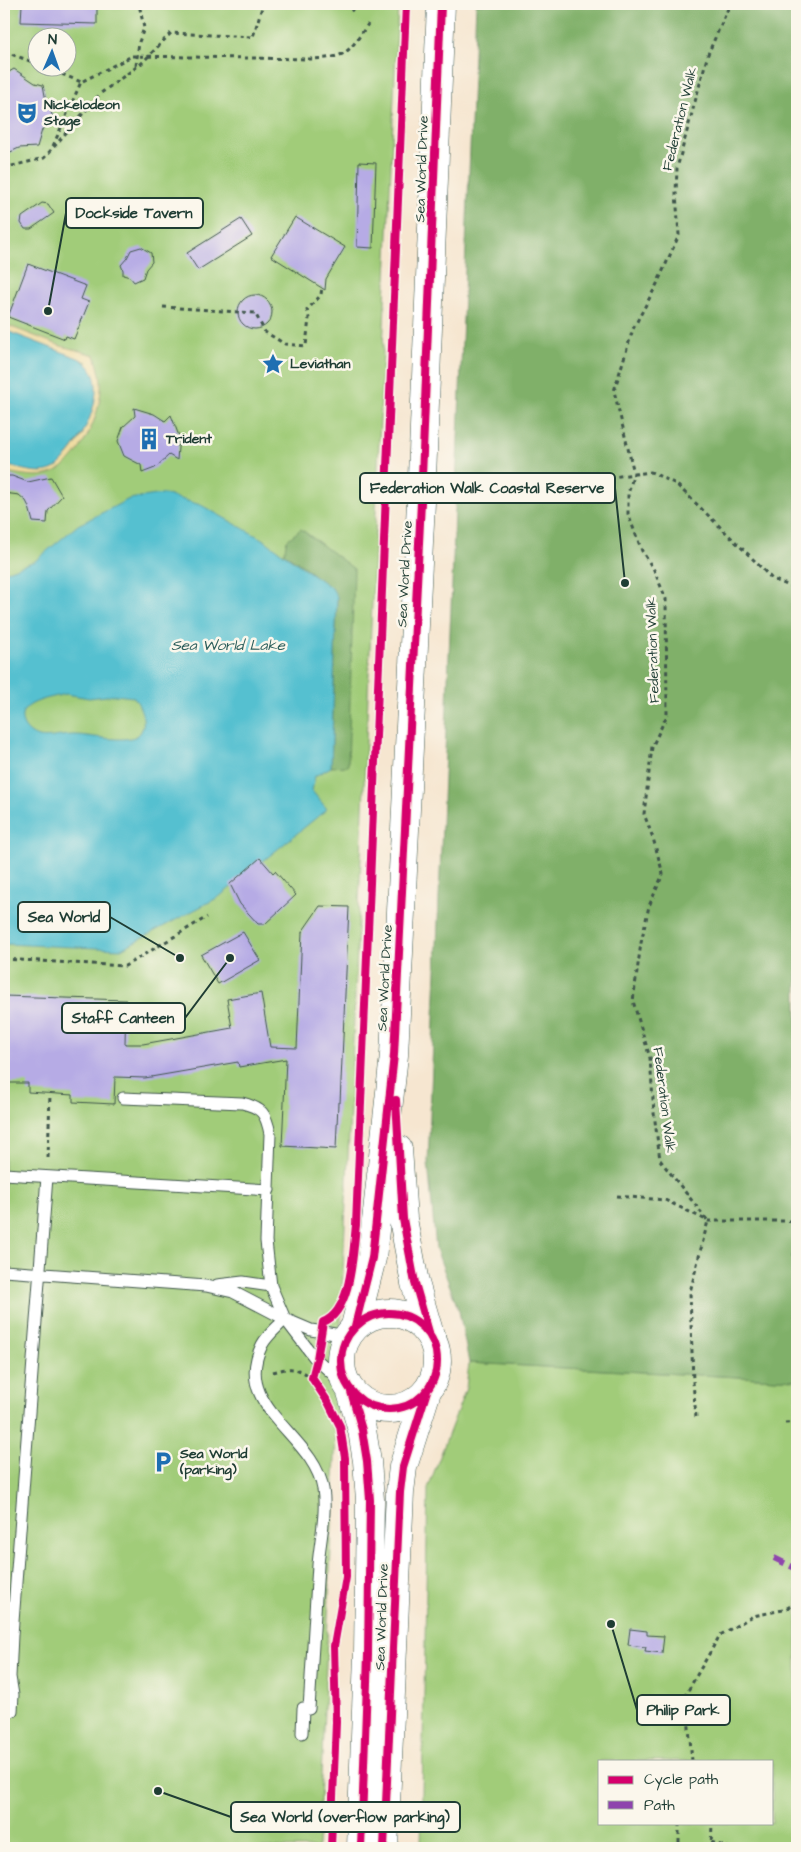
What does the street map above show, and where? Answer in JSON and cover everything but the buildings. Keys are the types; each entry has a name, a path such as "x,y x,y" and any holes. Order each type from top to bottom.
{"street":[{"name":"Sea World Drive","path":"351,1331 372,1258 394,1055 421,502 442,4"},
{"name":"Sea World Drive","path":"394,1055 403,1219 415,1283 430,1335"},
{"path":"380,1313 395,1313 408,1317 420,1324 430,1335 436,1349 438,1364 434,1378 427,1391 416,1402 402,1408 386,1409 372,1407 344,1396 340,1362 342,1348 351,1331 367,1318 380,1313"},
{"name":"Sea World Drive","path":"384,1848 400,1492 403,1467 427,1391"},
{"name":"Sea World Drive","path":"344,1396 364,1446 370,1500 368,1655 361,1848"}],"lane":[{"path":"123,1098 242,1103 254,1106 262,1111 268,1122 270,1134 266,1242 271,1286 285,1319 344,1396"},
{"path":"4,1174 268,1190"},
{"path":"12,1711 10,1677 12,1636 47,1177"},
{"path":"4,1271 206,1286 233,1292 311,1330 351,1331"},
{"path":"206,1286 243,1282 271,1286"},
{"path":"285,1319 263,1343 257,1361 255,1381 260,1397 317,1468 323,1490 309,1708 303,1708 302,1733"}],"path":[{"path":"136,67 139,42 144,28 138,4"},
{"path":"4,168 44,158 101,93 136,67 172,34 253,37 263,4"},
{"path":"345,4 353,11"},
{"path":"359,1146 406,4"},
{"path":"52,149 81,82 132,56 308,59 339,56 346,53 353,46 368,24"},
{"path":"4,54 11,54 28,60"},
{"path":"71,78 81,82"},
{"path":"163,307 255,313 265,332 284,344 306,346 309,318 307,310 321,295 322,286"},
{"path":"4,291 6,292 4,297"},
{"path":"421,502 530,496 574,482 651,472 676,484 751,556 772,579 797,589"},
{"path":"4,960 125,966 207,917"},
{"path":"48,1158 50,1094"},
{"path":"617,1196 665,1200 708,1221 797,1221"},
{"path":"696,1417 690,1292 708,1221"},
{"path":"797,1236 794,1256 797,1276"},
{"path":"312,1378 317,1359"},
{"path":"273,1372 291,1368 299,1369 344,1396"},
{"path":"785,1423 797,1422"},
{"path":"331,1848 336,1722 334,1646 346,1577"},
{"path":"692,1760 686,1694 720,1635 753,1616 783,1610 797,1603"},
{"path":"679,1824 679,1848"},
{"path":"711,1848 712,1824"},
{"path":"711,1842 730,1848"}],"green space":[{"path":"4,4 398,4 318,1848 4,1848"},
{"path":"476,4 797,4 797,1380 469,1363 459,1311 436,1249 428,1163"},
{"path":"301,529 354,569 348,766 331,767 337,597 306,568 284,553 287,540"},
{"path":"469,1363 797,1380 797,1848 421,1848 428,1488 466,1388"}],"sand":[{"path":"4,324 61,346 95,355 100,372 100,400 87,437 72,459 63,467 47,475 35,476 4,472 4,465 42,472 53,469 60,464 72,450 83,434 87,362 4,330"}],"water":[{"path":"4,330 78,358 89,366 94,377 96,389 90,417 77,442 56,468 42,472 4,465"},
{"name":"Sea World Lake","path":"163,494 201,505 264,540 332,588 337,597 331,767 315,776 312,791 327,809 219,897 121,949 4,944 4,572 35,561 78,525 129,499","holes":["66,694 89,698 115,695 134,697 141,709 143,719 140,733 135,737 127,739 79,735 43,737 32,734 24,726 22,718 24,711 35,702"]}],"marked path":[{"path":"774,1558 797,1569"}],"cycle path":[{"path":"331,1848 336,1722 334,1646 346,1577 345,1458 340,1426 328,1402 312,1378 323,1322 333,1316 345,1294 352,1264 356,1225 406,4"},
{"path":"355,1326 372,1258 394,1055 421,502 441,4"},
{"path":"396,1100 403,1219 415,1283 429,1332"},
{"path":"389,1313 407,1316 423,1327 434,1343 437,1361 434,1379 423,1395 407,1406 389,1409 371,1406 355,1395 344,1379 341,1361 344,1343 355,1327 371,1316 389,1313"},
{"path":"384,1848 400,1492 403,1467 427,1391"},
{"path":"351,1392 362,1430 370,1500 368,1655 361,1848"}],"place":[{"name":"Nickelodeon Stage","path":"27,113"},
{"name":"Dockside Tavern","path":"48,311"},
{"name":"Leviathan","path":"273,364"},
{"name":"Trident","path":"149,439"},
{"name":"Federation Walk Coastal Reserve","path":"625,583"},
{"name":"Sea World","path":"180,958"},
{"name":"Staff Canteen","path":"230,958"},
{"name":"Sea World (parking)","path":"163,1462"},
{"name":"Philip Park","path":"611,1624"},
{"name":"Sea World (overflow parking)","path":"158,1791"}]}
